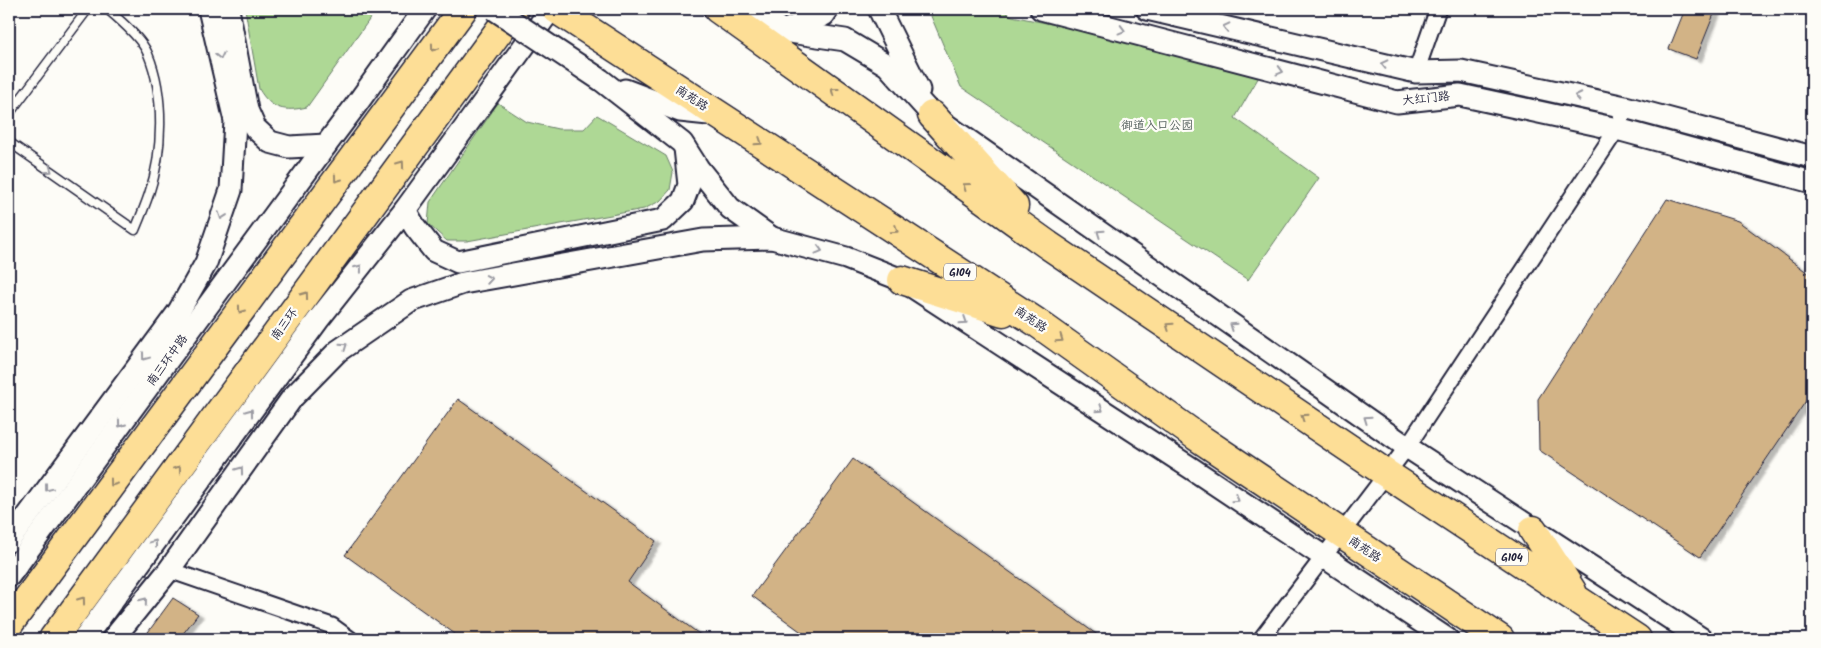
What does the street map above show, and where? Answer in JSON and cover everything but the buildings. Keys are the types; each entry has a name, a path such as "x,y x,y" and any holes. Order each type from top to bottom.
{"highway":[{"path":"9,624 462,9"},
{"name":"南三环","path":"53,639 515,9"},
{"name":"南苑路","path":"556,9 1036,322 1196,436 1500,639"},
{"name":"G104","path":"718,9 1048,245 1637,639"},
{"path":"932,115 1048,245"},
{"path":"902,280 1036,322"},
{"path":"1533,530 1576,599"}],"street":[{"path":"9,541 179,311 206,263 231,190 235,121 209,9"},
{"path":"228,9 246,110 255,128 270,142 289,147 326,144"},
{"name":"南三环中路","path":"9,576 425,9"},
{"path":"494,9 602,80 682,143 698,168 730,208 772,238"},
{"path":"84,639 318,320 405,210 551,9"},
{"path":"752,9 783,30 845,40 887,65 932,115 1407,447 1702,639"},
{"path":"783,30 824,15 828,9"},
{"path":"879,9 932,115"},
{"name":"大红门路","path":"1041,9 1397,102 1460,95 1617,130 1812,182"},
{"name":"大红门路","path":"1147,9 1416,72 1461,71 1625,107 1812,157"},
{"path":"1416,72 1438,9"},
{"path":"602,80 680,112 718,115"},
{"path":"1261,639 1407,447 1617,130 1625,107"},
{"path":"405,210 415,227 434,251 458,262 664,220 683,201 689,185 685,148"},
{"path":"113,639 169,570 292,398 338,350 411,301 463,284 703,240 772,238 846,258 902,280 1191,468 1447,639"},
{"path":"169,570 332,626 350,639"}],"lane":[{"path":"9,114 88,9"},
{"path":"9,142 135,230 150,193 159,152 160,94 148,52 124,23 107,9"}],"green space":[{"path":"245,9 368,9 374,13 307,107 285,109 279,108 268,101 259,89"},
{"name":"御道入口公园","path":"928,9 1001,9 1012,16 1264,68 1235,118 1319,178 1248,280 961,87"},
{"path":"498,103 527,122 558,129 584,129 597,115 666,156 673,172 670,190 660,201 644,209 467,241 447,241 428,224 430,202"}]}
